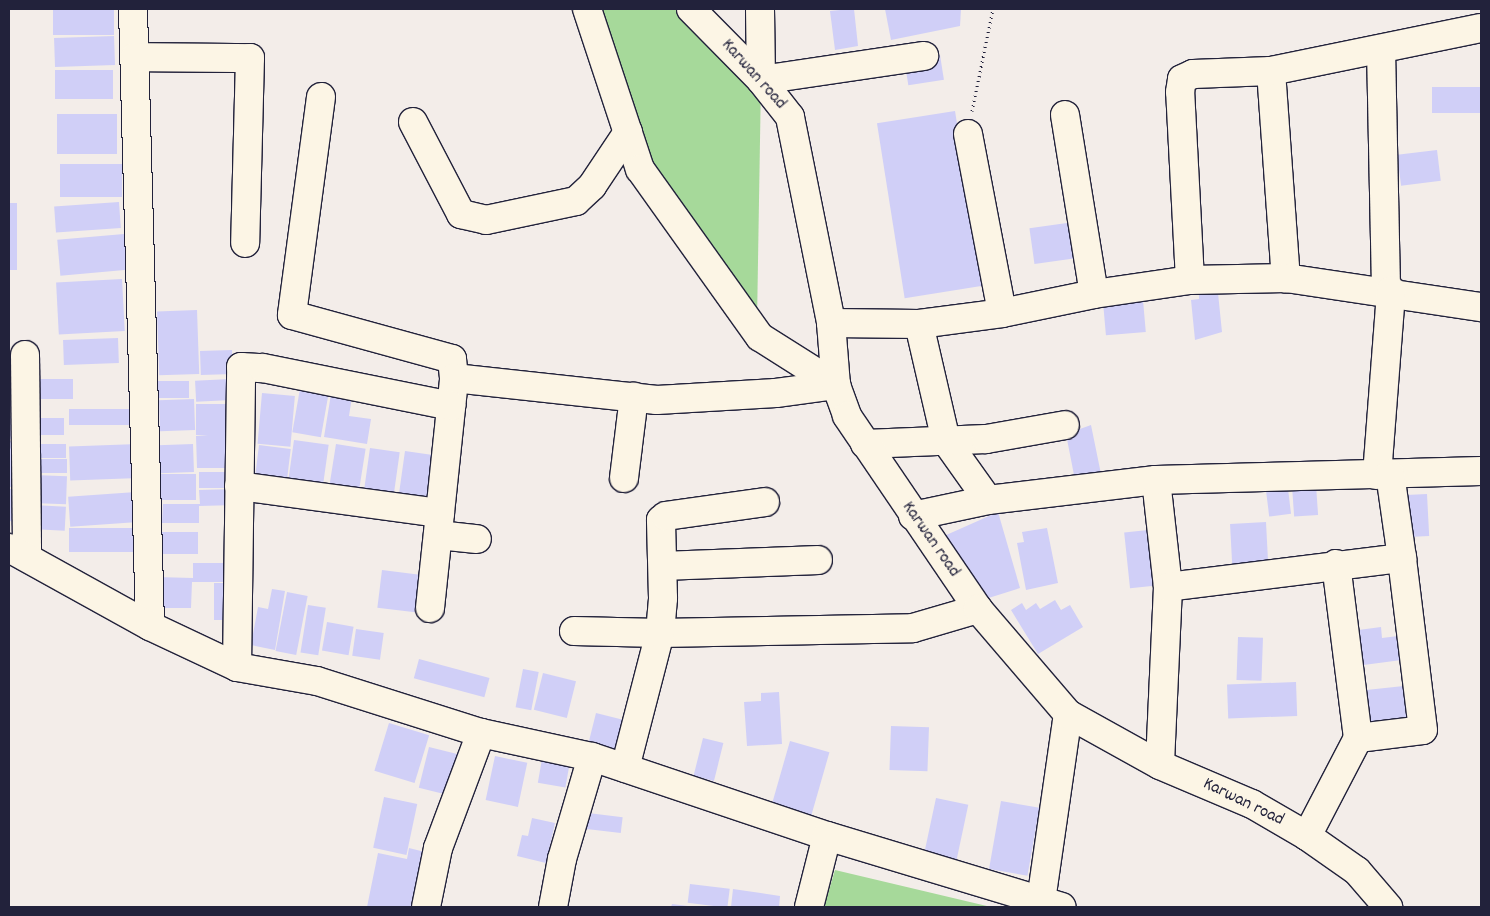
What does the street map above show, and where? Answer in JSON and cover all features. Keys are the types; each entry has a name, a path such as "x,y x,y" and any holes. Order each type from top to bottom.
{"street":[{"path":"133,9 150,626"},
{"path":"586,9 640,169 760,337 836,385"},
{"name":"Karwan road","path":"691,9 761,80 790,118 831,323 836,385 848,416 913,516 978,609 1068,714 1160,766 1252,804 1307,836 1357,871 1388,907"},
{"path":"760,9 761,80 924,56"},
{"path":"1190,280 1180,92 1182,80 1193,74 1271,71 1481,28"},
{"path":"1358,738 1422,730 1402,558 1384,474 1388,291 1381,49"},
{"path":"135,57 250,58 245,243"},
{"path":"1271,71 1286,278"},
{"path":"322,97 292,315 452,359 454,378 430,608"},
{"path":"1065,115 1094,294"},
{"path":"413,122 461,214 486,220 576,201 592,186 628,132"},
{"path":"968,134 1002,313"},
{"path":"831,323 919,324 1002,313 1094,294 1190,280 1286,278 1388,291 1481,307"},
{"path":"919,324 946,440 988,500"},
{"path":"25,355 18,552 150,626 237,667 317,681 481,733 592,757 826,836 1052,904 1068,714"},
{"path":"237,667 241,367 263,368 451,406"},
{"path":"454,378 657,400 757,394 836,385"},
{"path":"624,478 634,397"},
{"path":"866,444 986,439 1065,425"},
{"path":"913,516 988,500 1156,480 1481,472"},
{"path":"1156,480 1168,587 1160,766"},
{"path":"239,486 439,524 476,539"},
{"path":"625,768 660,633 662,566 660,523 663,517 765,502"},
{"path":"1168,587 1336,564 1402,558"},
{"path":"662,566 818,560"},
{"path":"1307,836 1358,738 1336,564"},
{"path":"574,631 660,633 913,628 978,609"},
{"path":"426,907 438,848 481,733"},
{"path":"553,907 562,859 592,757"},
{"path":"809,907 826,836"}],"path":[{"path":"968,134 993,9"}],"green space":[{"path":"590,9 675,9 761,80 757,322 619,118"},
{"path":"835,870 991,907 824,907"}],"building":[{"path":"53,9 114,9 114,35 53,35"},
{"path":"854,9 858,46 835,50 830,11"},
{"path":"885,9 961,9 960,26 891,40"},
{"path":"114,36 115,65 55,67 54,38"},
{"path":"940,55 944,80 908,85 904,61"},
{"path":"55,70 113,70 113,99 55,99"},
{"path":"1432,87 1481,87 1481,113 1432,113"},
{"path":"955,111 983,286 905,298 877,123"},
{"path":"57,114 117,114 117,154 57,154"},
{"path":"1437,150 1441,181 1401,186 1397,155"},
{"path":"60,164 122,164 122,197 60,197"},
{"path":"119,202 121,228 56,232 54,207"},
{"path":"9,203 17,203 17,270 9,270"},
{"path":"1074,222 1079,258 1034,264 1029,228"},
{"path":"124,234 127,270 60,276 57,240"},
{"path":"122,279 125,331 59,334 56,282"},
{"path":"1218,293 1222,332 1195,340 1191,300 1199,299 1199,295"},
{"path":"1143,300 1146,332 1106,335 1103,303"},
{"path":"197,310 199,374 159,375 157,311"},
{"path":"118,338 119,363 64,365 63,340"},
{"path":"232,350 233,374 201,375 200,351"},
{"path":"39,379 73,379 73,399 39,399"},
{"path":"230,379 231,400 196,402 195,381"},
{"path":"155,381 189,381 189,398 155,398"},
{"path":"9,382 19,383 16,410 9,409"},
{"path":"301,383 330,388 321,437 292,432"},
{"path":"262,393 295,396 290,447 258,444"},
{"path":"331,394 352,397 349,416 371,419 367,444 324,437"},
{"path":"194,399 195,430 160,431 159,400"},
{"path":"196,404 232,404 234,468 197,468 196,436 208,436 196,435"},
{"path":"69,409 137,409 137,425 69,425"},
{"path":"9,416 17,416 17,439 9,439"},
{"path":"30,418 64,418 64,435 30,435"},
{"path":"1091,425 1101,474 1083,477 1082,474 1074,475 1066,434"},
{"path":"294,440 329,445 322,493 287,489"},
{"path":"9,441 16,441 16,487 9,487"},
{"path":"30,444 66,444 66,458 30,458"},
{"path":"138,444 139,478 70,480 69,446"},
{"path":"193,444 194,472 159,473 158,445"},
{"path":"336,444 366,449 358,495 329,490"},
{"path":"259,445 291,449 286,487 254,483"},
{"path":"370,448 400,452 393,500 363,496"},
{"path":"405,451 433,455 426,504 398,501"},
{"path":"32,459 67,459 67,473 32,473"},
{"path":"199,472 235,472 235,488 199,488"},
{"path":"159,474 196,474 196,500 159,500"},
{"path":"33,475 67,476 66,504 32,503"},
{"path":"1316,485 1318,515 1294,517 1292,487"},
{"path":"9,489 16,489 15,524 9,520"},
{"path":"235,489 236,505 199,506 199,523 162,523 163,504 200,504 199,490"},
{"path":"1288,489 1291,514 1269,516 1266,492"},
{"path":"136,492 138,522 70,527 68,497"},
{"path":"1427,494 1429,536 1403,537 1401,495"},
{"path":"33,505 66,507 65,531 32,529"},
{"path":"998,512 1020,588 979,601 935,540"},
{"path":"1266,522 1268,567 1232,569 1230,524"},
{"path":"69,528 136,528 136,552 69,552"},
{"path":"1047,528 1058,583 1026,590 1017,543 1024,542 1022,532"},
{"path":"1158,529 1164,585 1130,588 1124,533"},
{"path":"162,532 198,532 198,554 162,554"},
{"path":"193,563 229,563 229,582 192,582 191,608 155,608 156,577 193,578"},
{"path":"382,570 420,575 415,612 377,608"},
{"path":"214,583 235,583 235,620 214,620"},
{"path":"272,589 285,591 275,650 251,645 258,607 268,609"},
{"path":"287,592 308,596 296,655 276,651"},
{"path":"1055,600 1061,610 1070,605 1083,627 1038,654 1011,610 1022,603 1026,610 1036,603 1040,609"},
{"path":"308,605 326,608 318,655 300,652"},
{"path":"327,622 354,627 349,655 322,651"},
{"path":"1381,627 1382,638 1406,635 1409,659 1356,666 1351,631"},
{"path":"356,629 384,633 380,660 352,656"},
{"path":"1238,637 1263,638 1261,681 1236,680"},
{"path":"419,659 490,678 484,697 414,678"},
{"path":"523,669 539,672 531,710 516,707"},
{"path":"543,673 576,681 567,718 534,710"},
{"path":"1296,682 1297,716 1228,718 1227,684"},
{"path":"1413,685 1417,722 1363,727 1359,691"},
{"path":"779,692 782,744 747,746 744,702 761,701 761,693"},
{"path":"596,713 631,722 623,754 588,745"},
{"path":"389,723 429,735 415,783 374,771"},
{"path":"891,726 929,727 927,771 889,770"},
{"path":"703,738 723,743 714,781 694,776"},
{"path":"790,741 829,752 811,816 772,804"},
{"path":"429,747 457,754 447,795 419,788"},
{"path":"495,756 527,763 518,807 486,800"},
{"path":"542,759 570,764 565,787 538,783"},
{"path":"384,797 417,804 406,855 373,848"},
{"path":"936,798 968,805 955,869 922,863"},
{"path":"1001,801 1039,808 1027,876 989,869"},
{"path":"580,812 623,817 621,833 578,828"},
{"path":"532,818 555,823 546,863 517,856 522,835 528,836"},
{"path":"409,848 429,853 417,907 367,907 378,853 407,859"},
{"path":"690,884 730,889 727,907 688,903"},
{"path":"733,889 780,896 779,907 731,907"},
{"path":"672,904 688,906 671,907"}]}
